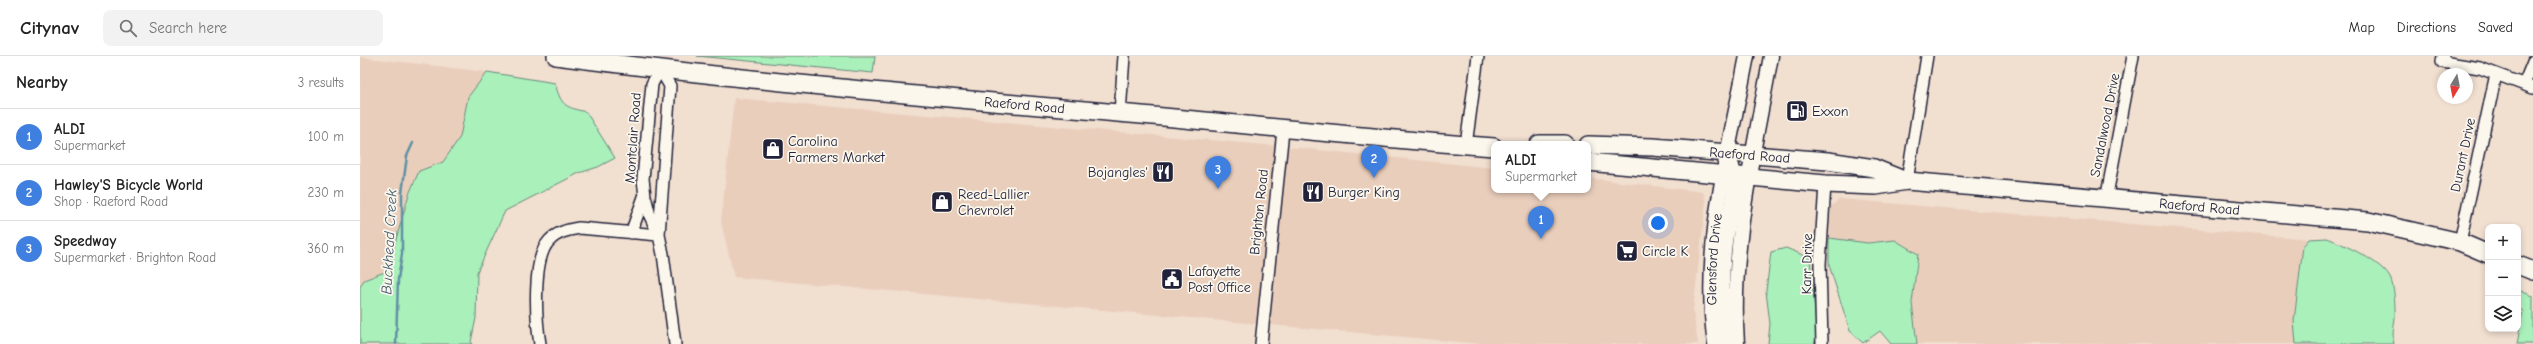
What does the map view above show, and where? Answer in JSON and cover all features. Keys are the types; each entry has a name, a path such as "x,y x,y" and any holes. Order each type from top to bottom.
{"highway":[{"name":"Raeford Road","path":"556,56 855,90 1120,113 1283,130 1491,147"},
{"name":"Raeford Road","path":"1591,145 1728,153 1828,161 1874,168 1908,181"},
{"name":"Raeford Road","path":"1591,162 1736,177 1825,184 1876,186 1908,181 2106,200 2363,220 2460,242 2485,253"},
{"path":"2521,266 2533,272"}],"main road":[{"path":"1728,344 1722,282 1725,242 1736,177 1728,153 1747,56"},
{"path":"1736,177 1753,155 1771,56"},
{"name":"Glensford Drive","path":"1715,344 1711,300 1712,254 1736,177"},
{"name":"Glensford Drive","path":"1736,177 1735,272 1737,344"}],"street":[{"path":"1120,113 1124,56"},
{"path":"1466,145 1478,56"},
{"path":"1908,181 1927,56"},
{"name":"Sandalwood Drive","path":"2106,200 2133,56"},
{"path":"2443,56 2442,62 2496,74 2528,86 2533,62"},
{"name":"Montclair Road","path":"659,235 650,216 643,179 652,84 660,68"},
{"name":"Montclair Road","path":"660,68 670,86 659,235 676,344"},
{"name":"Durant Drive","path":"2460,242 2496,74"},
{"name":"Brighton Road","path":"1261,344 1283,130"},
{"name":"Karr Drive","path":"1825,184 1820,264 1825,343"},
{"path":"631,233 641,210 645,196"},
{"path":"540,344 539,261 548,242 561,232 579,228 659,235"}],"shaded area":[{"path":"360,57 487,72 468,97 460,137 443,162 419,172 409,194 387,271 364,280 360,287"},
{"path":"734,98 1299,148 1491,168 1491,193 1591,193 1591,178 1703,192 1706,201 1693,311 1698,344 1482,344 734,277 721,222"},
{"path":"1840,199 2309,239 2303,246 2294,321 2296,344 1917,344 1912,303 1918,254 1895,240 1868,243 1829,238 1831,206"}],"green space":[{"path":"697,56 875,56 873,73"},
{"path":"487,72 555,83 559,96 564,104 586,112 615,158 598,167 579,173 505,211 477,272 476,318 471,342 473,344 360,344 360,287 364,280 387,271 409,194 419,171 443,162 460,137 468,97"},
{"path":"1829,238 1868,243 1895,240 1918,254 1912,303 1917,344 1891,344 1880,331 1863,343 1850,331 1829,265"},
{"path":"2327,238 2363,255 2381,267 2391,280 2395,299 2394,344 2296,344 2294,321 2303,246 2309,239"},
{"path":"1786,248 1810,258 1817,336 1814,344 1768,344 1770,324 1766,291 1771,252"},
{"path":"2521,291 2533,296 2533,344 2517,344 2519,332 2521,332 2523,311 2521,310"}],"waterway":[{"name":"Buckhead Creek","path":"396,344 398,279 402,254 402,193 407,156 413,143"}],"place":[{"name":"Exxon","path":"1797,111"},
{"name":"Carolina Farmers Market","path":"773,149"},
{"name":"Bojangles'","path":"1163,172"},
{"name":"Hawley'S Bicycle World","path":"1374,178"},
{"name":"Speedway","path":"1218,189"},
{"name":"Burger King","path":"1313,192"},
{"name":"Reed-Lallier Chevrolet","path":"942,202"},
{"name":"ALDI","path":"1541,239"},
{"name":"Circle K","path":"1627,251"},
{"name":"Lafayette Post Office","path":"1172,279"}]}
